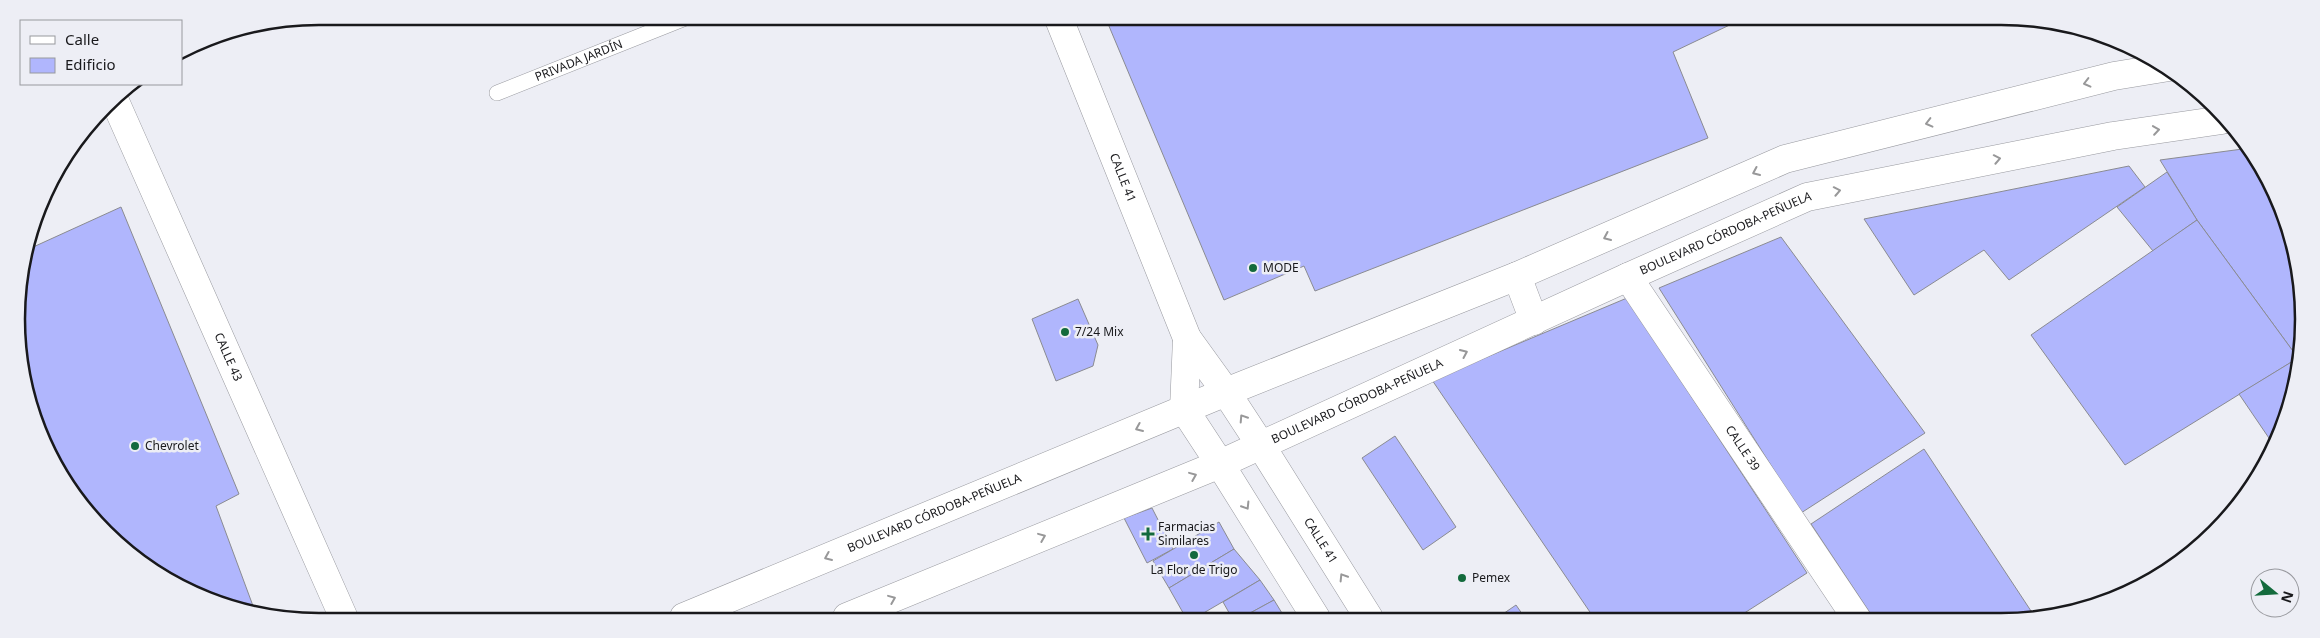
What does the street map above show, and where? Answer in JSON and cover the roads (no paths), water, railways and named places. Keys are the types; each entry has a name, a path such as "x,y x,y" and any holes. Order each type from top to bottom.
{"main road":[{"name":"CALLE 41","path":"1061,25 1187,338 1260,444 1366,613"},
{"path":"2114,76 2141,61"},
{"path":"1226,392 1518,276 1785,159 2114,76 2156,69"},
{"name":"CALLE 43","path":"117,105 342,613"},
{"name":"BOULEVARD CÓRDOBA-PEÑUELA","path":"1220,464 1260,444 1807,197 2113,136 2218,121"},
{"path":"1785,159 1807,197"},
{"path":"1518,276 1534,321"},
{"name":"CALLE 39","path":"1628,277 1853,613"},
{"name":"CALLE 41","path":"1184,409 1187,338"},
{"name":"BOULEVARD CÓRDOBA-PEÑUELA","path":"694,613 1226,392"},
{"path":"1184,409 1313,613"},
{"path":"857,613 1220,464"}],"lane":[{"name":"PRIVADA JARDÍN","path":"497,93 670,25"}],"place":[{"name":"MODE","path":"1253,268"},
{"name":"7/24 Mix","path":"1065,332"},
{"name":"Chevrolet","path":"135,446"},
{"name":"Farmacias Similares","path":"1148,534"},
{"name":"La Flor de Trigo","path":"1194,555"},
{"name":"Pemex","path":"1462,578"}]}
